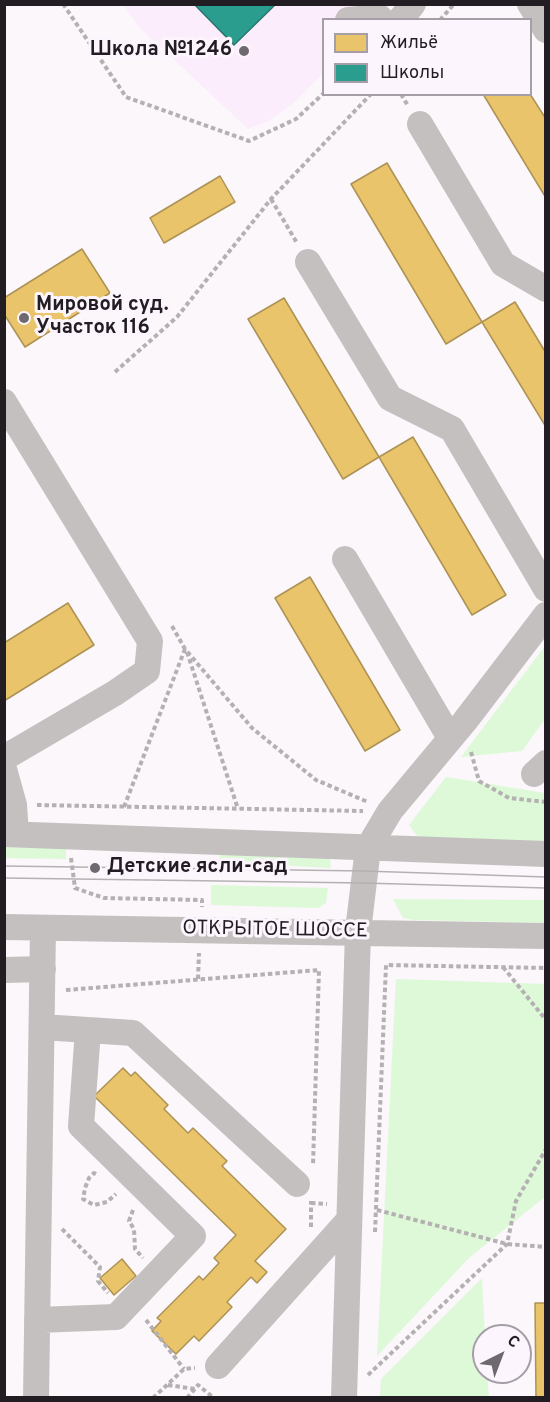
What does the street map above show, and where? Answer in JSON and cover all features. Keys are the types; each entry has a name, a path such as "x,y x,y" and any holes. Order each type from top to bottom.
{"street":[{"path":"402,18 413,4"},
{"path":"530,4 546,30"},
{"path":"420,124 503,264 546,288"},
{"path":"308,262 390,398 452,429 546,589"},
{"path":"4,402 13,434 150,641 147,671 115,693 4,758"},
{"path":"345,559 457,729"},
{"path":"344,1398 358,931 368,848 390,811 546,615"},
{"path":"546,763 534,774 546,775"},
{"path":"4,769 14,805 10,834 546,854"},
{"name":"ОТКРЫТОЕ ШОССЕ","path":"4,927 358,931 546,936"},
{"path":"36,1398 42,1026 49,980 43,928"},
{"path":"4,970 49,980"},
{"path":"42,1026 134,1033 305,1178"},
{"path":"37,1320 116,1317 193,1236 142,1186 114,1174 81,1126 88,1030"},
{"path":"218,1366 349,1220"}],"path":[{"path":"63,4 126,97 249,141 296,119 322,95"},
{"path":"442,18 454,4"},
{"path":"115,372 177,317 271,199 369,96"},
{"path":"271,199 308,262"},
{"path":"167,618 185,649 252,728 316,780 390,811"},
{"path":"124,807 185,649"},
{"path":"185,649 238,809"},
{"path":"457,729 479,781 509,798 546,804"},
{"path":"14,805 390,811"},
{"path":"71,855 75,888 104,898 202,900 201,914"},
{"path":"198,979 199,949"},
{"path":"546,968 386,965 376,1210 507,1244 546,1247"},
{"path":"503,966 546,1020"},
{"path":"49,980 198,979 319,970 305,1178 312,1195 311,1263"},
{"path":"368,1376 507,1244 516,1201 546,1149"},
{"path":"94,1173 114,1174 118,1192 107,1202 94,1205 83,1199 84,1188 94,1173"},
{"path":"142,1186 129,1221 134,1229 135,1249 157,1274"},
{"path":"55,1222 100,1267 98,1281 111,1296 132,1301 184,1369"},
{"path":"153,1398 184,1369 218,1366"},
{"path":"167,1384 195,1389"},
{"path":"187,1398 198,1385 214,1398"}],"shaded area":[{"name":"Школа №1246","path":"123,5 391,5 378,18 322,18 322,74 294,103 269,121 248,129 140,28"}],"green space":[{"path":"545,646 545,719 522,751 461,757"},
{"path":"446,777 545,793 545,844 421,841 409,825"},
{"path":"5,847 66,848 66,859 5,858"},
{"path":"220,850 319,856 330,859 331,868 219,862"},
{"path":"211,885 328,888 326,903 318,908 211,905"},
{"path":"393,899 545,900 545,923 414,920 403,918"},
{"path":"396,979 545,984 546,1196 469,1258 377,1356"},
{"path":"482,1278 484,1324 472,1324 472,1384 488,1384 489,1397 380,1397 381,1379"}],"building: Жильё":[{"path":"484,96 531,96 546,119 546,198"},
{"path":"387,163 482,322 446,344 351,184"},
{"path":"220,176 235,202 164,243 150,218"},
{"path":"82,249 110,293 25,347 4,314 4,298"},
{"path":"284,298 379,457 343,479 248,319"},
{"path":"515,302 546,353 546,427 482,322"},
{"path":"413,437 506,595 472,615 379,457"},
{"path":"310,577 400,730 365,751 275,598"},
{"path":"68,603 94,645 4,701 4,643"},
{"path":"123,1068 131,1076 135,1072 168,1105 164,1109 188,1133 193,1128 227,1161 222,1166 286,1229 255,1261 267,1272 257,1283 251,1277 227,1302 232,1307 199,1341 194,1336 176,1354 152,1331 161,1321 157,1318 199,1276 203,1280 219,1263 214,1258 236,1235 94,1096"},
{"path":"122,1259 136,1276 114,1295 100,1278"},
{"path":"535,1303 546,1303 546,1398 536,1398"}],"building: Школы":[{"path":"194,4 276,4 234,45"}],"tram line":[{"path":"4,866 364,871 546,877"},
{"path":"4,878 546,888"}],"place":[{"name":"Школа №1246","path":"244,51"},
{"name":"Мировой суд. Участок 116","path":"24,318"},
{"name":"Детские ясли-сад","path":"95,868"}]}
